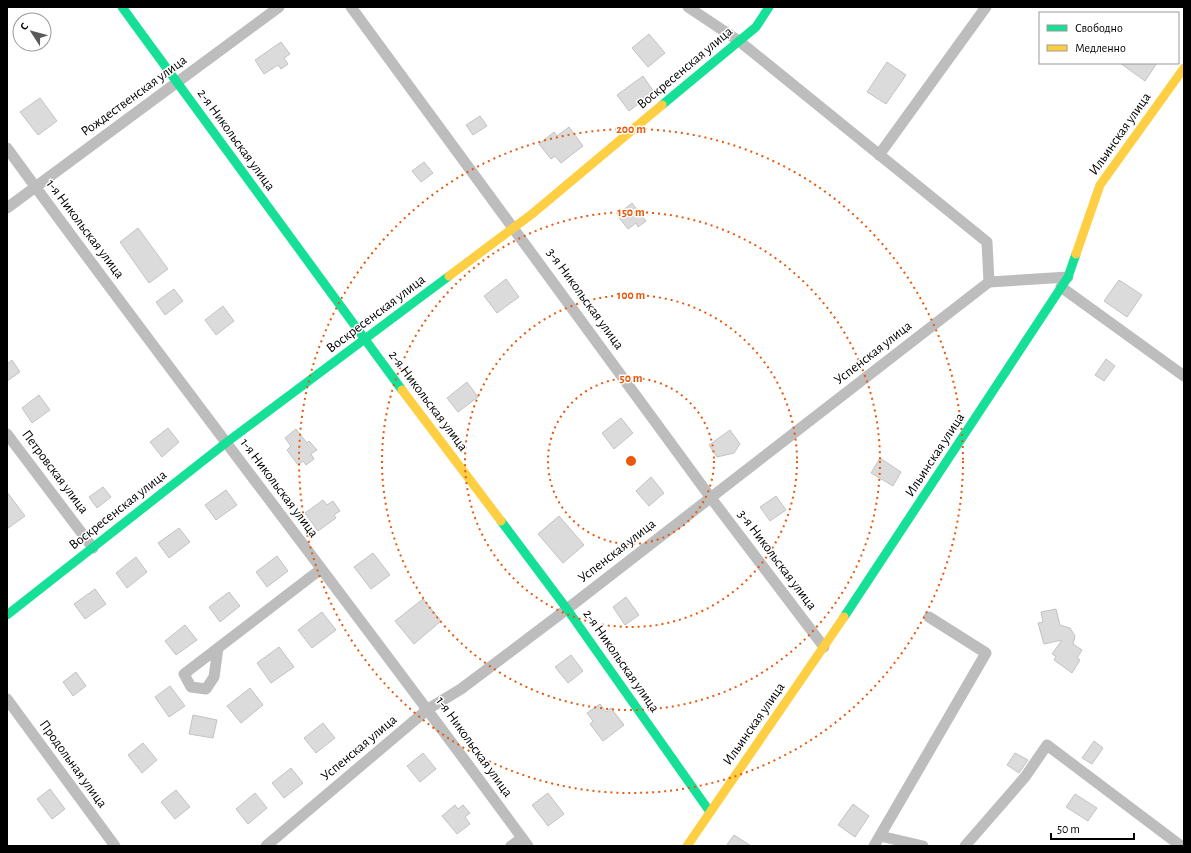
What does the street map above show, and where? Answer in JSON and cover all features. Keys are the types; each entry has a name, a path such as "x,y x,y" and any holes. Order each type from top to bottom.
{"street":[{"name":"2-я Никольская улица","path":"122,7 365,341 567,609 710,812"},
{"name":"Рождественская улица","path":"7,208 279,7"},
{"name":"3-я Никольская улица","path":"351,7 514,227 711,498 824,647"},
{"path":"688,7 739,41 987,242 989,282 1068,276"},
{"name":"Воскресенская улица","path":"7,615 227,442 365,341 514,227 756,28 769,7"},
{"path":"879,155 986,7"},
{"name":"Ильинская улица","path":"687,846 864,588 1061,287 1068,276 1100,185 1184,68"},
{"name":"1-я Никольская улица","path":"7,148 321,569 428,709 525,842"},
{"name":"Успенская улица","path":"266,846 428,709 461,689 567,609 989,282"},
{"path":"1061,287 1184,376"},
{"name":"Петровская улица","path":"7,434 93,548"},
{"path":"218,648 321,569"},
{"path":"923,846 877,841 986,653 929,617"},
{"name":"Продольная улица","path":"7,699 115,846"},
{"path":"965,846 1025,777 1047,745 1181,846"},
{"path":"511,846 525,842"}],"building":[{"path":"649,34 665,53 648,67 632,48"},
{"path":"281,42 290,54 284,58 288,64 281,69 278,65 264,74 255,60"},
{"path":"887,62 906,75 886,104 867,92"},
{"path":"1121,64 1156,64 1145,81"},
{"path":"643,76 654,92 629,111 617,95"},
{"path":"40,98 57,121 38,135 20,112"},
{"path":"480,116 487,126 473,135 466,125"},
{"path":"569,127 583,146 561,163 555,156 551,159 539,144 554,132 557,136"},
{"path":"424,162 433,173 421,182 412,171"},
{"path":"632,203 646,221 638,227 636,223 628,229 617,215"},
{"path":"138,228 168,269 149,283 120,242"},
{"path":"506,279 519,297 497,313 484,296"},
{"path":"1119,280 1142,295 1127,317 1104,301"},
{"path":"174,289 183,301 165,315 156,302"},
{"path":"223,306 234,321 216,335 205,320"},
{"path":"1106,359 1115,366 1104,381 1095,375"},
{"path":"12,360 20,372 7,381 7,364"},
{"path":"467,382 478,397 458,412 447,398"},
{"path":"39,395 50,410 32,423 22,408"},
{"path":"621,418 633,433 614,449 602,433"},
{"path":"168,428 179,442 162,457 150,442"},
{"path":"296,429 307,443 309,441 317,450 311,454 314,459 306,465 303,461 298,465 287,450 291,446 285,438"},
{"path":"730,430 740,444 734,453 717,457 709,445"},
{"path":"880,458 901,472 893,486 871,473"},
{"path":"651,477 664,493 649,506 636,491"},
{"path":"103,487 111,497 97,508 89,497"},
{"path":"226,490 237,505 216,520 205,505"},
{"path":"7,492 25,516 7,529"},
{"path":"776,496 786,510 770,521 760,507"},
{"path":"323,500 327,505 333,501 340,511 334,515 336,518 318,531 305,513"},
{"path":"559,516 584,545 563,563 538,534"},
{"path":"179,528 190,542 169,558 158,543"},
{"path":"373,553 390,575 371,589 354,567"},
{"path":"277,556 288,571 267,587 256,572"},
{"path":"136,557 147,572 127,588 116,573"},
{"path":"95,589 106,604 85,619 74,604"},
{"path":"229,592 240,606 220,622 209,607"},
{"path":"626,597 639,615 625,625 613,607"},
{"path":"423,599 441,621 414,644 395,621"},
{"path":"1056,609 1060,625 1070,628 1075,636 1073,644 1082,650 1077,658 1080,660 1072,673 1054,660 1056,656 1052,654 1062,640 1044,644 1038,623 1043,622 1041,612"},
{"path":"322,612 336,630 312,648 298,630"},
{"path":"185,625 197,640 176,655 165,641"},
{"path":"279,647 294,667 271,683 257,663"},
{"path":"571,655 583,671 568,683 555,667"},
{"path":"76,672 86,686 73,696 63,682"},
{"path":"170,686 185,706 169,717 155,697"},
{"path":"250,688 263,705 241,723 227,706"},
{"path":"600,704 606,712 611,708 624,725 603,741 590,724 593,721 587,713"},
{"path":"193,715 217,720 213,738 189,734"},
{"path":"323,723 335,738 316,753 304,738"},
{"path":"1094,741 1103,748 1092,764 1082,758"},
{"path":"143,743 157,760 142,773 128,755"},
{"path":"423,753 436,769 420,782 407,766"},
{"path":"1015,753 1028,760 1019,773 1007,765"},
{"path":"291,768 303,783 284,798 272,783"},
{"path":"50,789 65,809 52,819 37,799"},
{"path":"176,790 190,807 175,819 161,802"},
{"path":"255,793 267,808 248,824 236,809"},
{"path":"548,793 564,814 548,826 532,805"},
{"path":"1075,794 1097,808 1088,821 1066,807"},
{"path":"853,804 869,816 855,837 838,825"},
{"path":"455,805 458,809 463,805 470,813 465,817 470,824 457,834 442,816"},
{"path":"734,835 751,846 726,846"}],"traffic: fast":[{"path":"122,7 402,390"},
{"path":"662,105 756,27 769,7"},
{"path":"844,617 1068,277 1076,254"},
{"path":"7,615 227,442 449,276"},
{"path":"501,521 567,609 710,812"}],"traffic: slow":[{"path":"1076,254 1100,185 1184,68"},
{"path":"449,276 532,214 662,105"},
{"path":"402,390 501,521"},
{"path":"687,846 844,617"}]}
